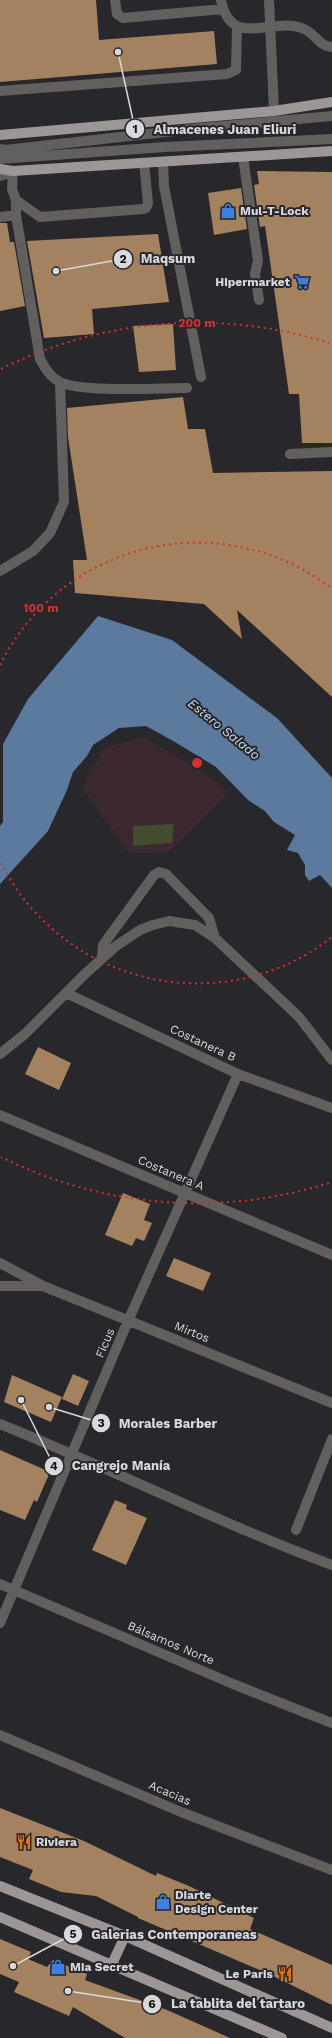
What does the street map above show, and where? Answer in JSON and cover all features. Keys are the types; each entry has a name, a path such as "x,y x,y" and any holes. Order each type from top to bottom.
{"main road":[{"path":"0,134 274,111 332,102"},
{"path":"0,170 13,171 332,151"},
{"path":"0,1886 125,1936 332,2028"},
{"path":"0,1917 282,2038"},
{"path":"112,1964 125,1936"}],"street":[{"path":"115,0 117,14 123,18 222,5 230,21 237,27 270,28 289,25 304,28 317,41 326,47 332,47"},
{"path":"269,0 274,111"},
{"path":"0,91 227,74 236,70 237,27"},
{"path":"0,149 5,150 192,129 332,116"},
{"path":"0,159 165,147 332,139"},
{"path":"243,157 258,260 255,274 259,300"},
{"path":"163,162 164,186 201,377"},
{"path":"16,200 40,217 143,209 146,208 148,203 144,163"},
{"path":"0,176 13,171 12,189 16,200 16,215 40,359 46,370 60,382 84,388 187,388"},
{"path":"0,217 16,215"},
{"path":"0,571 33,551 50,534 64,502 60,382"},
{"path":"290,454 332,452"},
{"path":"102,957 103,945 154,875 159,872 166,874 209,918 215,938"},
{"path":"0,1054 25,1034 102,957 131,936 159,923 169,921 189,923 200,927 215,938 296,1014 332,1060"},
{"name":"Costanera B","path":"66,993 238,1074 332,1108"},
{"name":"Ficus","path":"0,1623 128,1321 238,1074"},
{"name":"Costanera A","path":"0,1115 332,1255"},
{"name":"Mirtos","path":"0,1263 43,1286 332,1403"},
{"name":"Mirtos","path":"0,1286 43,1286"},
{"path":"0,1424 73,1453 288,1549 332,1565"},
{"path":"296,1530 332,1439"},
{"name":"Bálsamos Norte","path":"0,1584 233,1684 332,1724"},
{"name":"Acacias","path":"0,1735 181,1812 332,1870"}],"shaded area":[{"path":"143,737 207,774 228,793 169,852 129,853 82,788 104,748"}],"green space":[{"path":"174,824 172,843 133,846 133,826"}],"water":[{"name":"Estero Salado","path":"98,616 172,640 277,718 332,778 332,888 320,875 309,881 305,875 305,865 298,853 287,850 295,835 274,822 265,811 248,800 216,767 146,726 119,728 93,745 87,756 73,772 67,790 48,831 0,884 0,826 3,822 3,744 28,699"}],"building":[{"path":"0,0 96,0 99,40 214,31 217,64 0,82"},
{"name":"Hipermarket","path":"257,171 332,172 332,443 302,443 299,394 289,394 265,226 260,227 254,185 259,184"},
{"name":"Mul-T-Lock","path":"241,188 247,229 214,235 208,193"},
{"path":"0,223 7,223 10,242 14,242 25,306 0,311"},
{"path":"158,234 169,302 92,309 94,334 44,338 27,241"},
{"path":"173,324 176,370 139,372 133,326"},
{"path":"183,397 188,429 205,429 213,473 332,471 332,697 237,610 242,639 204,604 75,593 73,560 87,560 68,437 67,408"},
{"path":"38,1047 71,1063 59,1090 25,1074"},
{"path":"123,1193 150,1204 144,1220 152,1223 144,1241 136,1238 132,1246 105,1235"},
{"path":"174,1258 211,1273 203,1291 166,1276"},
{"path":"73,1374 89,1381 78,1406 62,1399"},
{"path":"12,1375 62,1397 51,1422 4,1402"},
{"path":"0,1450 50,1472 37,1502 34,1500 25,1520 0,1510"},
{"path":"115,1500 127,1505 126,1509 147,1518 126,1565 92,1550"},
{"path":"0,1808 84,1841 156,1876 157,1873 189,1886 254,1918 250,1929 332,1965 332,2005 269,1974 138,1918 96,1896 61,1892 29,1879 33,1870 0,1857"},
{"path":"0,1939 31,1952 28,1959 47,1967 53,1960 87,1974 85,1980 167,2010 230,2038 125,2038 73,2007 69,2016 14,1992 19,1982 0,1974"}],"place":[{"name":"Almacenes Juan Eliuri","path":"118,52"},
{"name":"Mul-T-Lock","path":"228,211"},
{"name":"Maqsum","path":"56,271"},
{"name":"Hipermarket","path":"302,282"},
{"name":"Cangrejo Manía","path":"21,1400"},
{"name":"Morales Barber","path":"49,1407"},
{"name":"Riviera","path":"24,1842"},
{"name":"Diarte Design Center","path":"163,1902"},
{"name":"Galerias Contemporaneas","path":"13,1966"},
{"name":"Mia Secret","path":"58,1967"},
{"name":"Le Paris","path":"285,1974"},
{"name":"La tablita del tartaro","path":"68,1991"}]}
